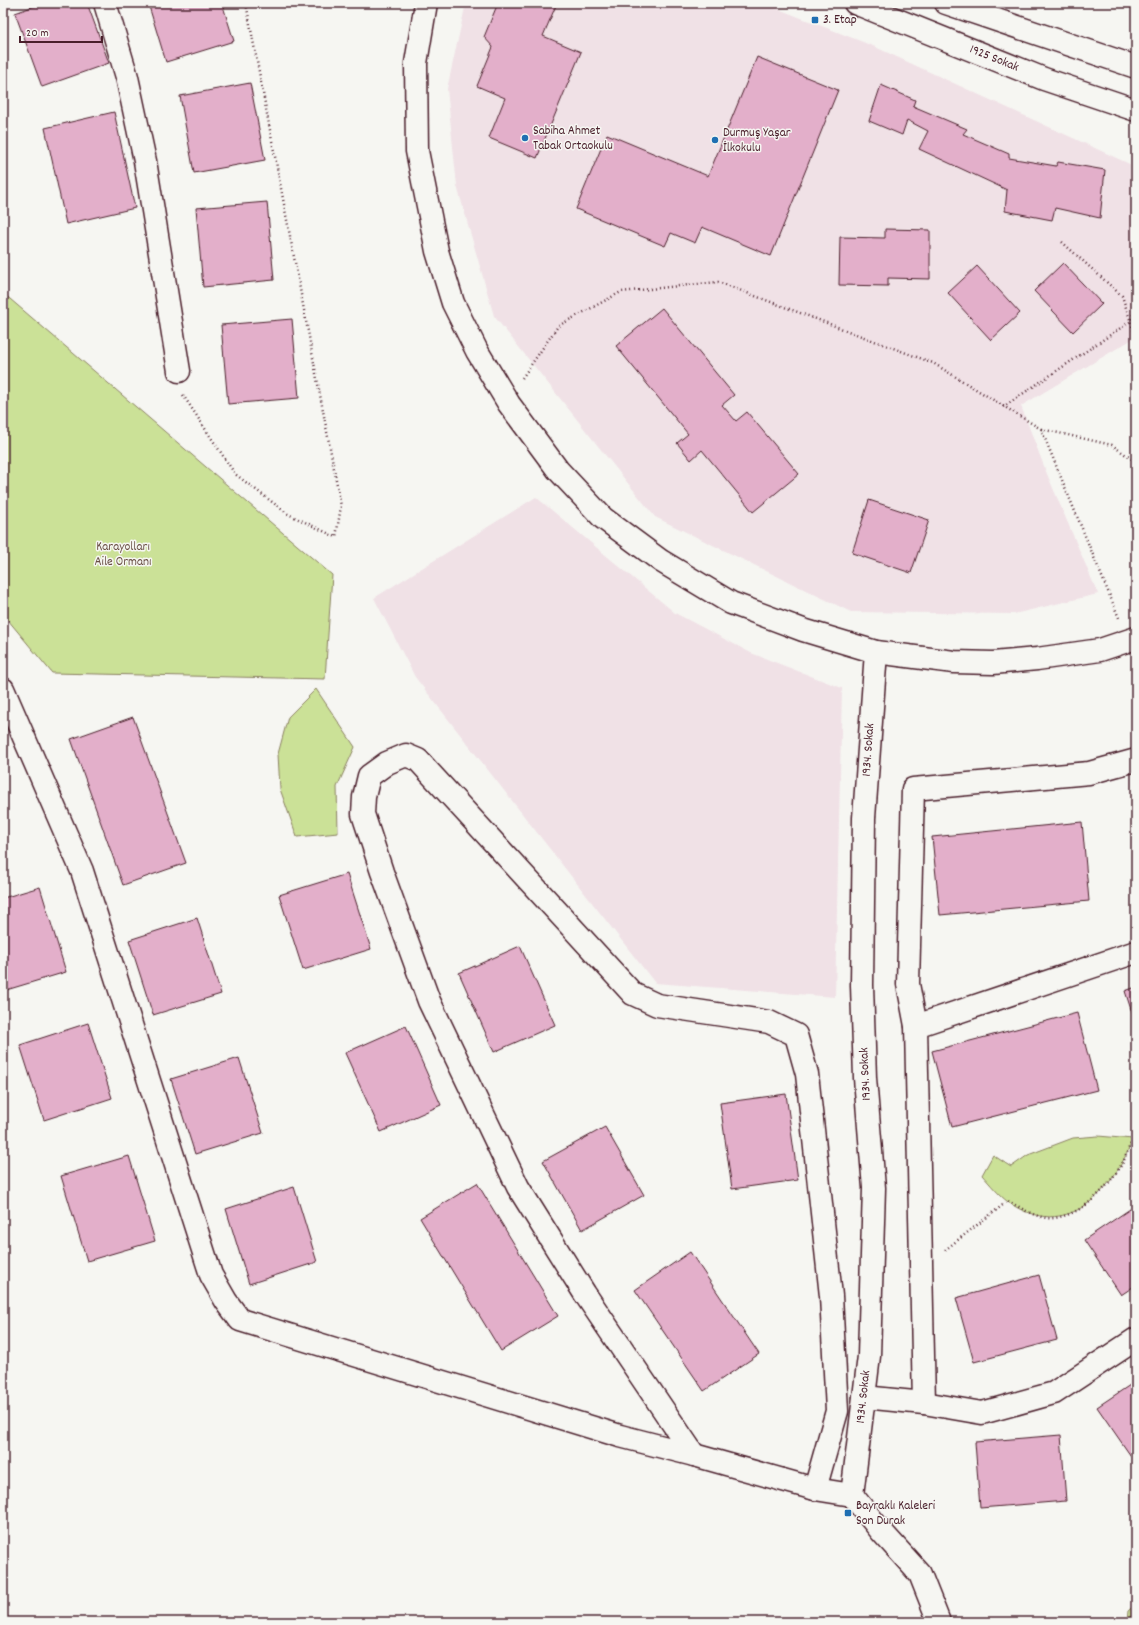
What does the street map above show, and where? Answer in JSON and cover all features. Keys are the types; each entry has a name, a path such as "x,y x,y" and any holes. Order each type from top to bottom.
{"street":[{"path":"105,3 127,77 145,161 179,371"},
{"path":"426,3 416,63 415,98 417,150 438,251 453,303 477,351 509,404 558,470 603,518 661,561 731,603 802,630 876,652 954,662 993,663 1037,659 1100,650 1132,640"},
{"name":"1925 Sokak","path":"855,3 1044,79 1136,110"},
{"path":"946,3 1136,68"},
{"name":"1934. Sokak","path":"852,1494 869,1356 874,1188 866,1078 863,992 864,818 876,652"},
{"path":"3,689 82,871 211,1275 226,1301 240,1320 620,1436 694,1454 815,1489 852,1494 881,1531 920,1574 939,1622"},
{"path":"694,1454 584,1294 518,1187 429,1001 382,872 363,814 369,776 406,755 418,760 633,994 657,1004 769,1022 796,1035 808,1074 831,1296 837,1411 815,1489"},
{"path":"924,1402 916,1026 908,984 913,789 1089,773 1136,760"},
{"path":"916,1026 1136,952"},
{"path":"864,1397 924,1402 982,1413 1054,1393 1136,1339"}],"path":[{"path":"179,371 182,394 235,474 288,514 336,537 341,506 246,3"},
{"path":"1062,242 1122,296 1136,337"},
{"path":"527,369 558,326 621,292 718,282 933,363 1041,429 1112,445 1136,462"},
{"path":"1003,406 1131,321 1136,305"},
{"path":"1041,429 1132,640"},
{"path":"921,1269 1008,1202 1034,1215 1054,1218 1072,1212 1090,1203 1111,1181 1126,1157 1133,1138 1136,1137"}],"shaded area":[{"path":"466,3 763,3 873,46 1136,167 1136,337 1021,406 1047,474 1098,594 1014,614 851,612 655,517 494,316 457,186 447,89"},
{"path":"536,497 675,613 751,653 842,688 835,997 655,983 415,677 374,598"}],"green space":[{"name":"Karayolları Aile Ormanı","path":"3,293 332,575 325,679 52,673 3,614"},
{"path":"316,689 355,747 337,787 338,833 297,837 280,789 278,754 288,717"},
{"path":"1098,1136 1133,1139 1113,1177 1100,1193 1085,1205 1068,1214 1050,1217 1029,1213 1008,1202 982,1175 993,1155 1011,1167 1028,1155 1073,1138"},
{"path":"1136,1604 1136,1622 1127,1622 1128,1611"}],"building":[{"path":"43,3 87,3 109,63 42,87 15,13"},
{"path":"148,3 222,3 234,41 166,62"},
{"name":"Sabiha Ahmet Tabak Ortaokulu","path":"498,3 557,3 543,36 581,52 537,158 489,138 505,98 477,86 493,47 484,37"},
{"name":"Durmuş Yaşar İlkokulu","path":"757,57 838,90 771,256 702,227 695,243 671,233 665,246 576,209 607,134 708,176"},
{"path":"250,83 265,160 194,173 180,96"},
{"path":"881,85 915,100 913,106 967,129 963,134 1009,154 1009,158 1056,166 1058,162 1105,170 1100,218 1055,208 1052,220 1005,211 1007,190 919,149 928,131 907,120 902,135 869,121"},
{"path":"114,112 135,208 66,224 45,128"},
{"path":"267,202 274,280 203,287 196,208"},
{"path":"885,229 930,230 930,279 888,278 888,286 839,285 840,237 885,238"},
{"path":"1063,263 1102,304 1073,332 1034,291"},
{"path":"977,266 1020,313 991,340 948,293"},
{"path":"662,308 734,395 722,405 736,421 747,412 799,474 753,512 702,450 691,460 677,443 688,434 616,346"},
{"path":"292,319 299,398 228,404 221,325"},
{"path":"869,500 929,520 911,573 852,553"},
{"path":"133,717 186,863 123,885 71,739"},
{"path":"1082,822 1089,901 940,915 932,837"},
{"path":"347,874 371,949 303,970 279,895"},
{"path":"40,887 66,972 3,991 3,898"},
{"path":"197,918 221,994 153,1015 129,940"},
{"path":"520,946 555,1025 494,1052 459,973"},
{"path":"1136,987 1136,1025 1125,991"},
{"path":"1077,1013 1097,1090 952,1127 932,1051"},
{"path":"88,1023 112,1098 44,1120 20,1045"},
{"path":"406,1026 441,1105 381,1132 345,1053"},
{"path":"239,1058 263,1133 195,1154 171,1079"},
{"path":"786,1094 798,1180 732,1189 720,1103"},
{"path":"605,1127 644,1195 582,1230 543,1161"},
{"path":"129,1156 155,1241 87,1261 61,1176"},
{"path":"477,1183 558,1316 501,1351 420,1218"},
{"path":"294,1187 317,1262 249,1284 226,1209"},
{"path":"1136,1205 1136,1285 1121,1295 1084,1240"},
{"path":"690,1252 759,1354 704,1391 635,1290"},
{"path":"1039,1275 1057,1340 974,1362 956,1298"},
{"path":"1136,1381 1136,1461 1135,1462 1097,1407"},
{"path":"1061,1435 1066,1501 980,1508 975,1442"}],"place":[{"name":"3. Etap","path":"815,20"},
{"name":"Sabiha Ahmet Tabak Ortaokulu","path":"525,138"},
{"name":"Durmuş Yaşar İlkokulu","path":"715,140"},
{"name":"Bayraklı Kaleleri Son Durak","path":"848,1513"}]}
